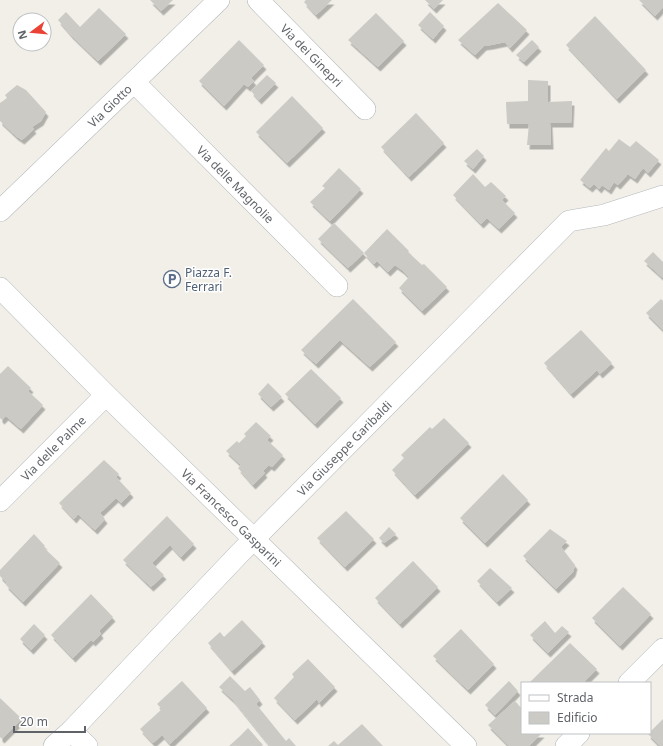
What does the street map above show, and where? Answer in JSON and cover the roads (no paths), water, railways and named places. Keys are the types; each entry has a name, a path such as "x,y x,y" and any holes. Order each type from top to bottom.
{"street":[{"name":"Via Giotto","path":"0,211 219,0"},
{"name":"Via dei Ginepri","path":"258,0 365,109"},
{"name":"Via delle Magnolie","path":"134,82 337,286"},
{"name":"Via Giuseppe Garibaldi","path":"54,746 71,731 254,539 568,221 604,215 663,196"},
{"name":"Via Francesco Gasparini","path":"0,288 106,395 466,746"},
{"name":"Via delle Palme","path":"0,501 106,395"},
{"path":"630,682 663,649"},
{"path":"71,731 87,746"},
{"path":"566,746 578,734"}],"place":[{"name":"Piazza F. Ferrari","path":"172,279"}]}
